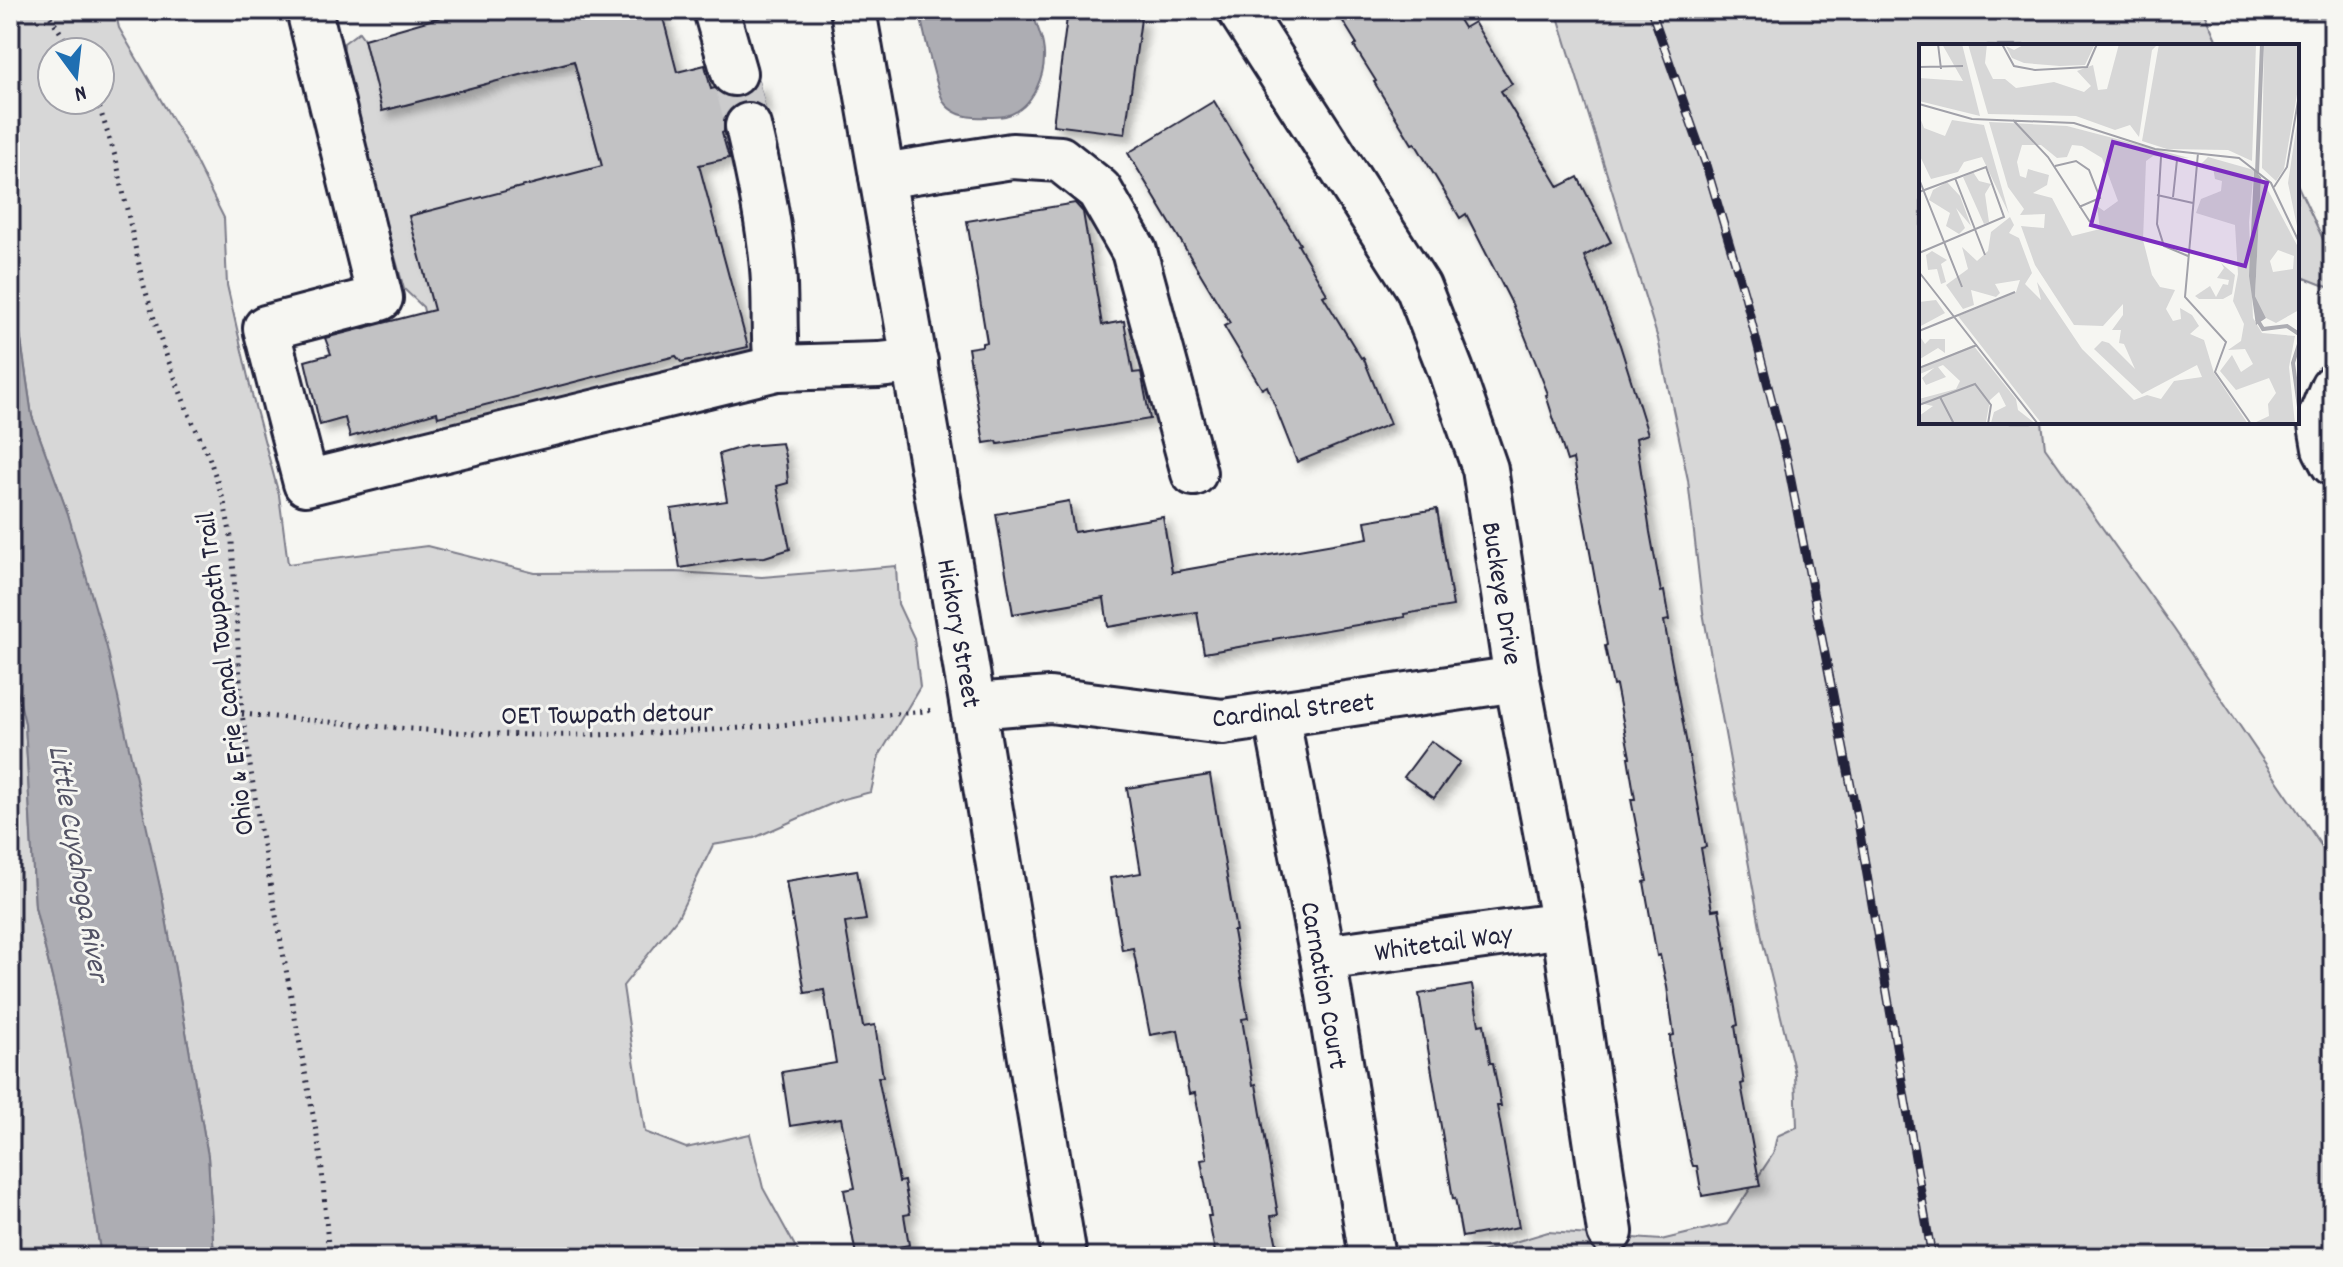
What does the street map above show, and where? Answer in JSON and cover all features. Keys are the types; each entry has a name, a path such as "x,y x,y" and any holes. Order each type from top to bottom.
{"street":[{"path":"309,10 380,298 266,328 306,483 777,368 915,361"},
{"path":"716,10 734,73"},
{"name":"Hickory Street","path":"853,10 915,361 1064,1257"},
{"name":"Buckeye Drive","path":"1240,10 1418,287 1485,469 1517,679 1564,925 1610,1232"},
{"path":"748,126 768,225 777,368"},
{"path":"882,176 1012,156 1060,159 1099,190 1134,251 1194,473"},
{"path":"2333,387 2320,419 2325,448 2333,463"},
{"name":"Cardinal Street","path":"973,706 1050,700 1223,722 1517,679"},
{"name":"Carnation Court","path":"1276,714 1323,958 1372,1257"},
{"name":"Whitetail Way","path":"1323,958 1564,925"}],"path":[{"path":"46,10 63,36"},
{"name":"Ohio & Erie Canal Towpath Trail","path":"102,116 116,159 143,283 162,344 209,457 224,502 232,542 242,714 260,829 321,1158 329,1257"},
{"name":"OET Towpath detour","path":"242,714 464,733 581,735 737,730 973,706"}],"shaded area":[{"path":"10,10 115,10 119,28 191,152 224,218 227,285 279,495 288,564 427,546 535,573 675,572 762,577 896,566 898,604 914,638 920,687 879,756 871,792 840,800 754,838 713,845 678,917 623,986 645,1132 686,1148 750,1134 763,1188 801,1257 214,1257 208,1156 162,896 68,514 32,416 17,313 10,287"},
{"path":"1556,10 2203,10 2218,44 1919,44 1919,424 2042,424 2045,447 2174,629 2333,863 2333,1257 1465,1257 1548,1232 1661,1240 1727,1224 1773,1154 1777,1136 1797,1127 1795,1074 1763,943 1703,612 1688,480 1658,339"},
{"path":"359,32 364,39 382,111 574,61 602,166 664,227 430,337 423,307 404,289 343,70 344,43"},
{"path":"2299,188 2331,256 2330,288 2299,276"},
{"path":"10,661 25,723 35,907 58,1002 101,1257 10,1257"}],"water":[{"path":"919,10 1032,10 1044,56 1041,78 1031,98 1015,112 1003,116 970,117 950,109 942,99"},
{"name":"Little Cuyahoga River","path":"10,288 17,313 32,416 68,514 107,648 162,896 208,1156 214,1257 101,1257 58,1002 35,907 25,723 10,661"}],"building":[{"path":"465,10 661,10 677,72 705,65 711,89 715,88 729,97 742,97 758,81 765,108 755,102 743,102 732,107 724,118 722,133 729,158 699,165 748,347 681,362 676,356 438,417 437,412 350,437 345,418 320,425 305,361 331,354 325,338 434,310 409,216 602,166 574,61 382,111 364,39"},
{"path":"1068,10 1110,10 1110,14 1141,19 1125,134 1053,125"},
{"path":"1336,10 1453,10 1464,28 1474,22 1512,84 1501,91 1559,187 1578,177 1611,242 1584,256 1620,345 1648,434 1636,438 1650,532 1669,620 1664,621 1706,847 1701,848 1712,910 1719,909 1726,949 1738,1025 1735,1026 1744,1083 1741,1084 1760,1186 1702,1196 1697,1166 1693,1166 1690,1157 1671,1052 1670,1036 1674,1035 1667,987 1660,955 1657,956 1631,799 1635,799 1630,757 1605,646 1573,459 1567,461 1548,394 1512,304 1466,214 1460,218 1415,143 1412,144 1374,82 1354,46 1357,44"},
{"path":"1214,101 1300,244 1327,294 1323,296 1363,357 1390,424 1297,462 1267,386 1262,389 1224,326 1230,323 1128,153"},
{"path":"1075,203 1083,212 1102,325 1124,321 1133,373 1141,372 1150,419 998,444 997,441 984,443 968,348 987,342 967,221"},
{"path":"782,443 788,483 777,486 790,549 765,557 680,568 671,509 727,501 719,454 746,446"},
{"path":"1069,501 1074,532 1163,517 1172,572 1368,538 1365,521 1437,509 1453,606 1204,653 1197,612 1108,627 1104,598 1013,614 996,514"},
{"path":"1431,741 1460,762 1434,798 1404,777"},
{"path":"1210,775 1248,1018 1242,1019 1278,1215 1271,1216 1277,1246 1218,1257 1208,1216 1211,1216 1201,1160 1207,1159 1195,1093 1189,1094 1178,1030 1150,1035 1133,948 1122,950 1110,878 1141,873 1127,788"},
{"path":"857,870 866,920 845,923 863,1027 875,1025 883,1077 878,1077 899,1182 904,1181 910,1214 904,1215 909,1245 856,1255 844,1190 855,1188 841,1118 790,1126 782,1072 836,1063 824,990 805,993 786,881"},
{"path":"1472,985 1479,1025 1484,1024 1490,1063 1493,1063 1501,1106 1497,1106 1519,1227 1462,1237 1419,994"}],"tunnel":[{"path":"734,73 748,126"}],"railway":[{"path":"1651,10 1706,165 1745,296 1787,460 1858,822 1932,1257"}]}
